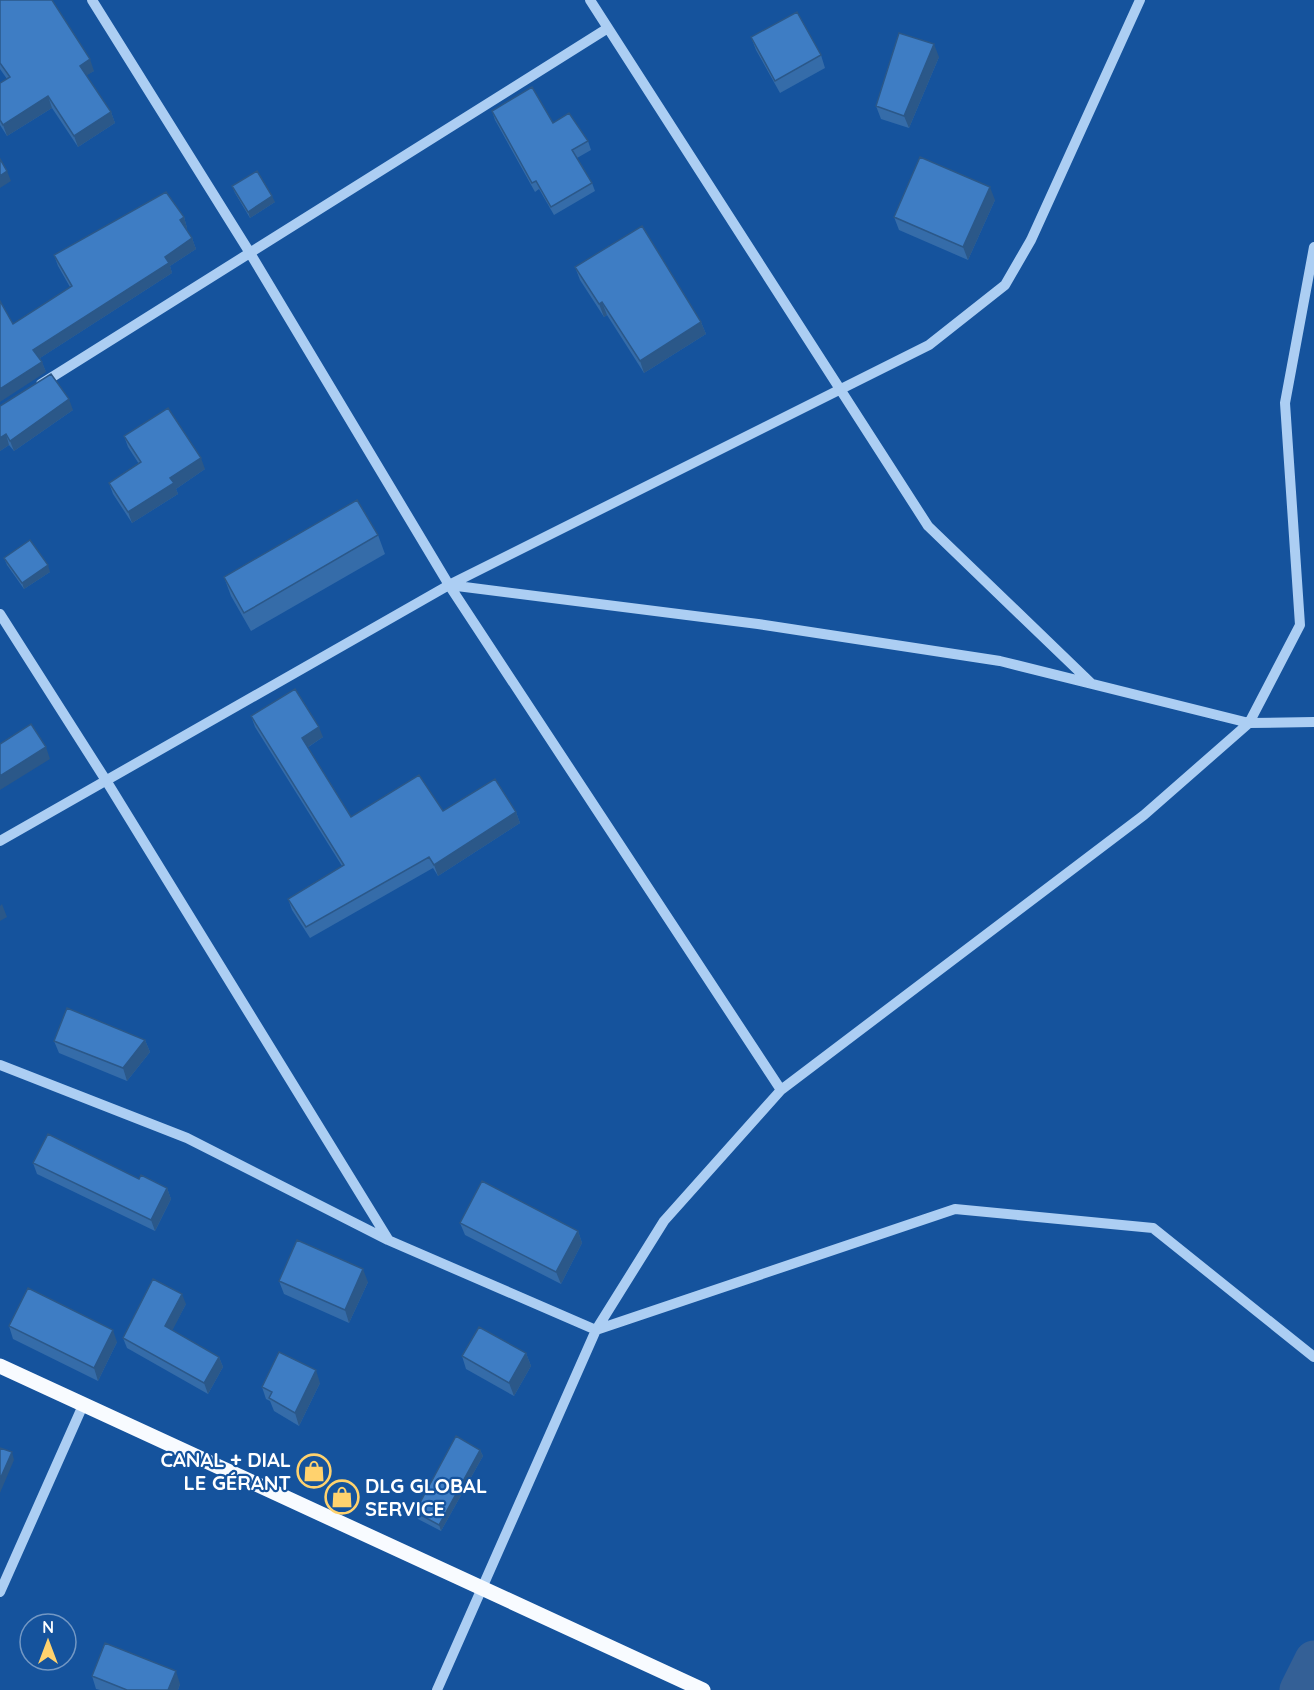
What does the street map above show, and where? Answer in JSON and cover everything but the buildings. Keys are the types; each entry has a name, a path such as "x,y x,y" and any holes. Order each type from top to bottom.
{"main road":[{"path":"0,1365 703,1690"}],"street":[{"path":"92,0 250,253 449,585 781,1090"},
{"path":"590,0 928,526 1091,684"},
{"path":"0,841 449,585 929,345 1005,285 1031,240 1140,0"},
{"path":"30,391 608,28"},
{"path":"436,1690 596,1330 664,1221 781,1090 1144,816 1249,723 1300,625 1285,403 1314,247"},
{"path":"449,585 793,629 1000,661 1249,723 1314,722"},
{"path":"0,614 107,782 388,1240"},
{"path":"0,1065 187,1138 388,1240 596,1330 955,1209 1153,1228 1314,1357"},
{"path":"0,1592 84,1402"}],"waterway":[{"path":"1299,1690 1314,1660"}],"place":[{"name":"CANAL + DIAL LE GÉRANT","path":"314,1471"},
{"name":"DLG GLOBAL SERVICE","path":"342,1497"}]}
